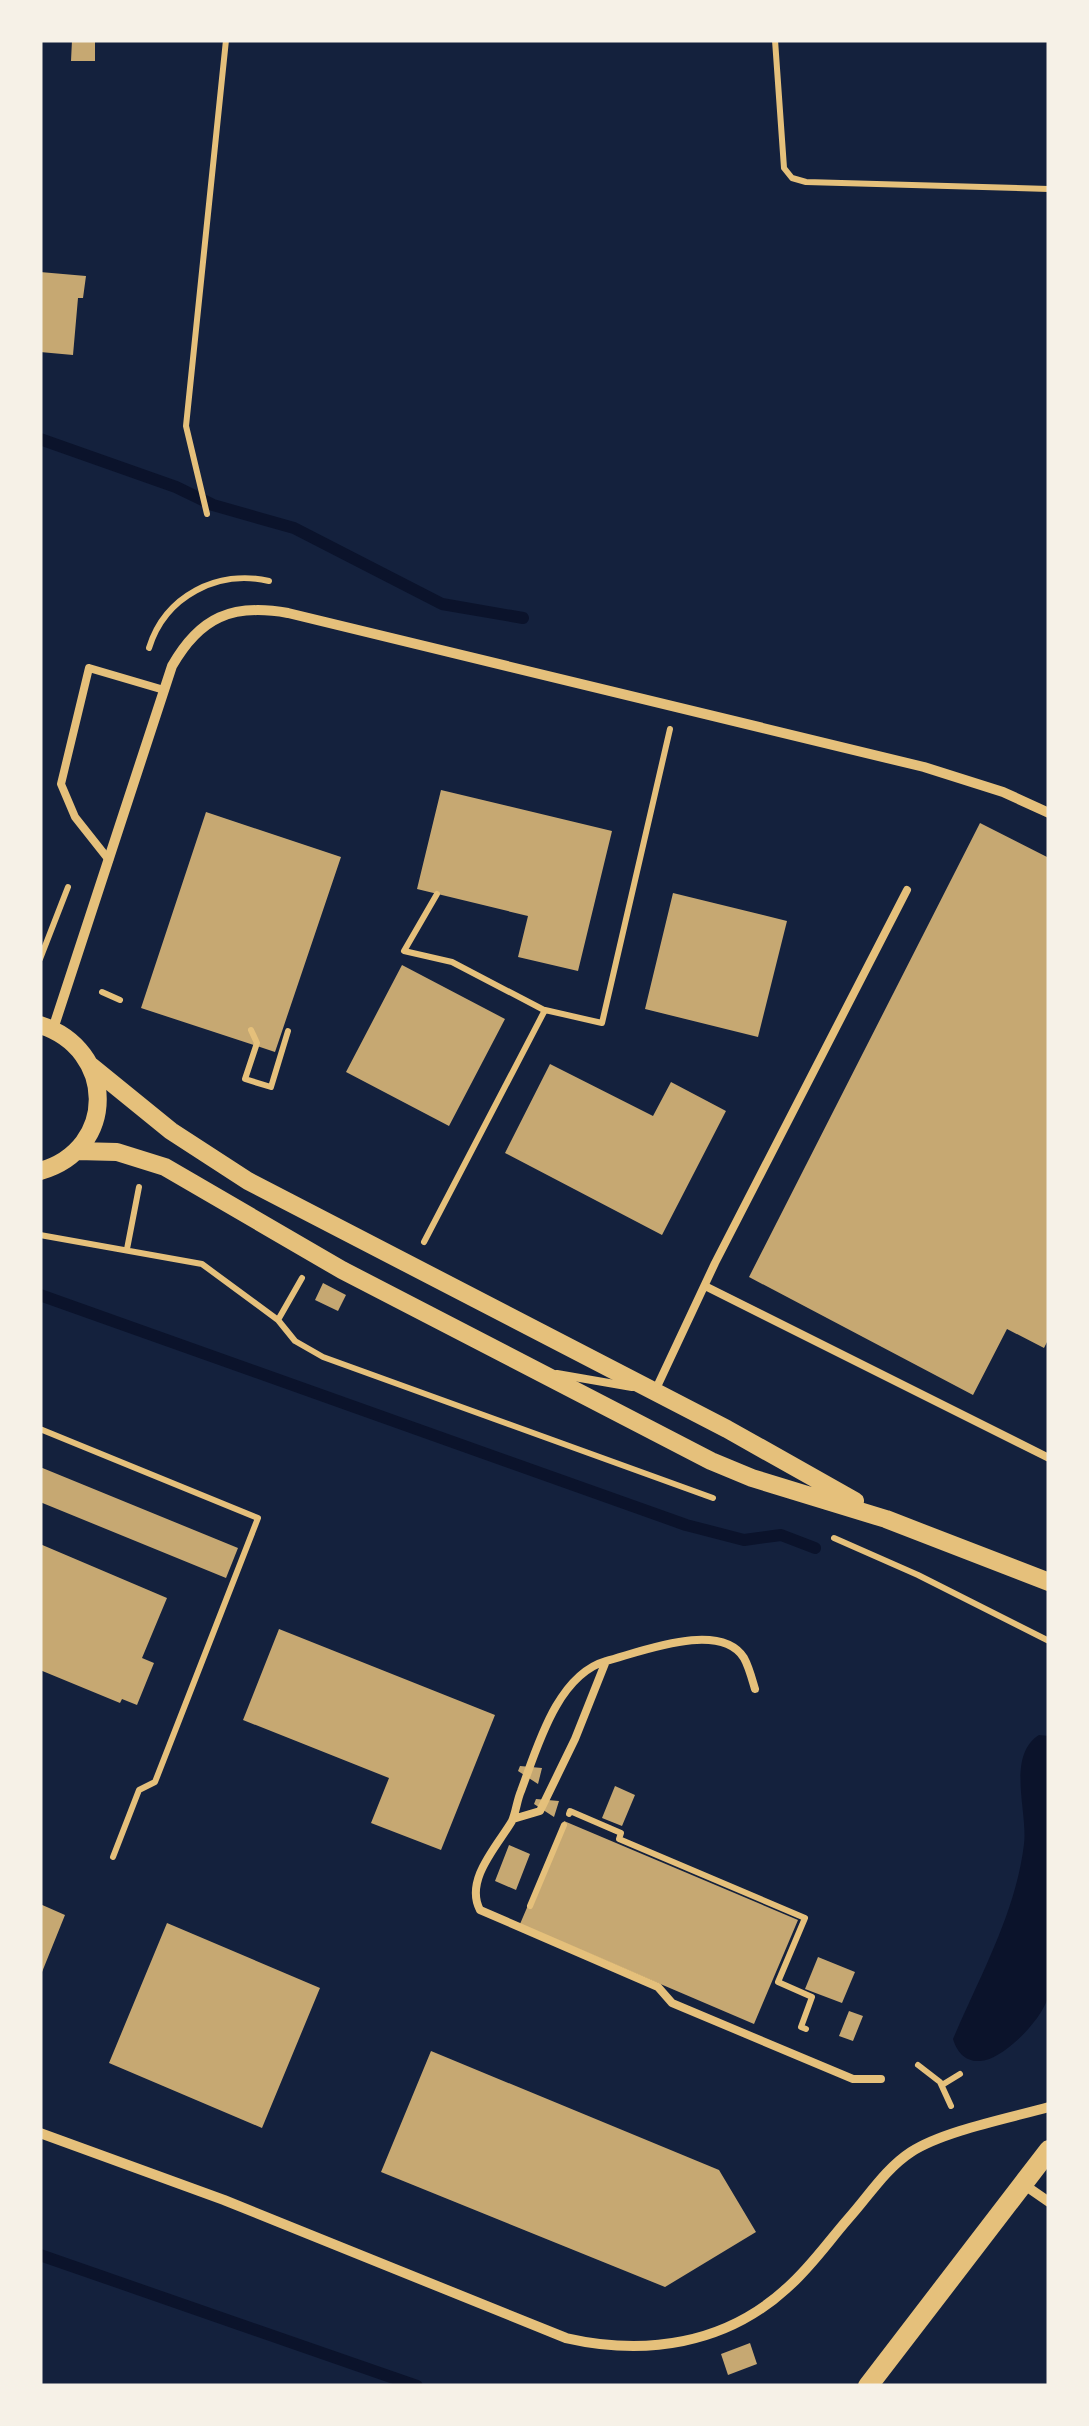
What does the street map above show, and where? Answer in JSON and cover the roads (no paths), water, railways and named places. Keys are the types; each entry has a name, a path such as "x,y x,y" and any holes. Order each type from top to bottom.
{"main road":[{"path":"868,2386 1049,2150"}],"street":[{"path":"886,1518 655,1391 222,1166 171,1131 91,1066 79,1048 46,1027 109,860 164,690 186,642 220,616 263,608 924,767 1003,792 1049,813"},
{"path":"42,1173 77,1151 92,1129 98,1090 91,1066"},
{"path":"77,1151 117,1152 165,1167 314,1255 711,1461 752,1478 886,1518 1049,1582"},
{"path":"40,2133 224,2200 566,2338 626,2348 689,2341 756,2312 788,2288 880,2180 911,2152 956,2134 1049,2107"},
{"path":"1024,2184 1049,2202"}],"lane":[{"path":"109,860 75,817 60,777 89,668 164,690"},
{"path":"539,1371 655,1391 906,890"},
{"path":"705,1286 1049,1458"},
{"path":"755,1689 745,1659 735,1648 710,1639 662,1646 606,1661 592,1665 576,1677 564,1693 527,1775 513,1819 492,1848 475,1893 480,1910 658,1988 672,2003 853,2079 881,2080"},
{"path":"513,1819 540,1811 606,1661"}],"water":[{"path":"1039,1735 1049,1736 1049,1993 1040,2013 1012,2045 990,2059 970,2060 962,2055 953,2039 996,1943 1013,1894 1024,1844 1023,1756"}],"waterway":[{"path":"40,439 176,487 213,505 294,528 442,604 523,618"},
{"path":"40,1295 686,1525 744,1540 781,1535 815,1548"},
{"path":"40,2255 417,2386"}]}
